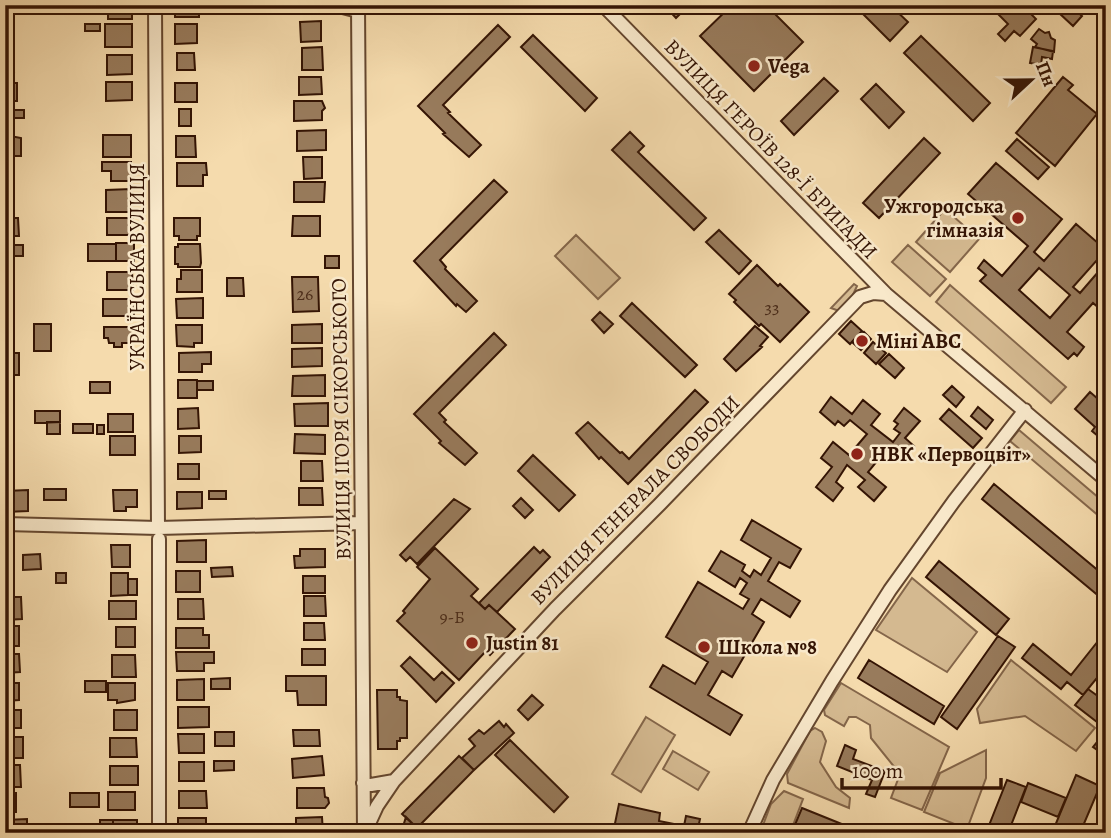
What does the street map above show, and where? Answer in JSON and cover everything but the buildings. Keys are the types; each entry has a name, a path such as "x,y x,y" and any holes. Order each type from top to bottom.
{"street":[{"name":"УКРАЇНСЬКА ВУЛИЦЯ","path":"155,5 159,833"},
{"path":"335,5 358,8"},
{"name":"ВУЛИЦЯ ГЕРОЇВ 128-Ї БРИГАДИ","path":"603,5 886,294 1106,480"},
{"name":"ВУЛИЦЯ ІГОРЯ СІКОРСЬКОГО","path":"358,8 365,833"},
{"path":"863,272 860,297 873,293 886,294"},
{"name":"ВУЛИЦЯ ГЕНЕРАЛА СВОБОДИ","path":"365,833 377,806 394,781 555,608 660,504 860,297"},
{"path":"749,833 778,772 890,590 954,501 1025,410"},
{"path":"5,524 158,533 361,523"},
{"path":"363,783 371,785 394,781"}],"shaded area":[{"path":"945,209 979,239 950,272 916,242"},
{"path":"576,235 620,278 598,299 555,256"},
{"path":"908,245 946,279 930,296 892,262"},
{"path":"854,284 857,286 842,312 831,308"},
{"path":"950,285 1066,387 1051,403 936,302"},
{"path":"1019,430 1106,504 1106,522 1010,441"},
{"path":"912,578 977,632 947,672 876,630"},
{"path":"1011,660 1095,728 1076,751 1025,716 980,723 977,709"},
{"path":"841,683 949,747 922,810 891,798 900,774 871,738 870,725 856,717 849,717 844,726 825,715 824,710"},
{"path":"646,717 675,735 641,792 612,774"},
{"path":"815,728 822,732 826,741 820,762 836,787 850,798 849,808 788,783 787,774 810,731"},
{"path":"986,750 986,778 967,829 924,812 940,773"},
{"path":"673,751 709,772 698,790 663,769"},
{"path":"784,791 803,799 790,833 760,833 771,804"}],"place":[{"name":"Vega","path":"754,66"},
{"name":"Ужгородська гімназія","path":"1018,218"},
{"name":"Міні ABC","path":"862,341"},
{"name":"НВК «Первоцвіт»","path":"857,454"},
{"name":"Justin 81","path":"472,643"},
{"name":"Школа №8","path":"704,647"}]}
